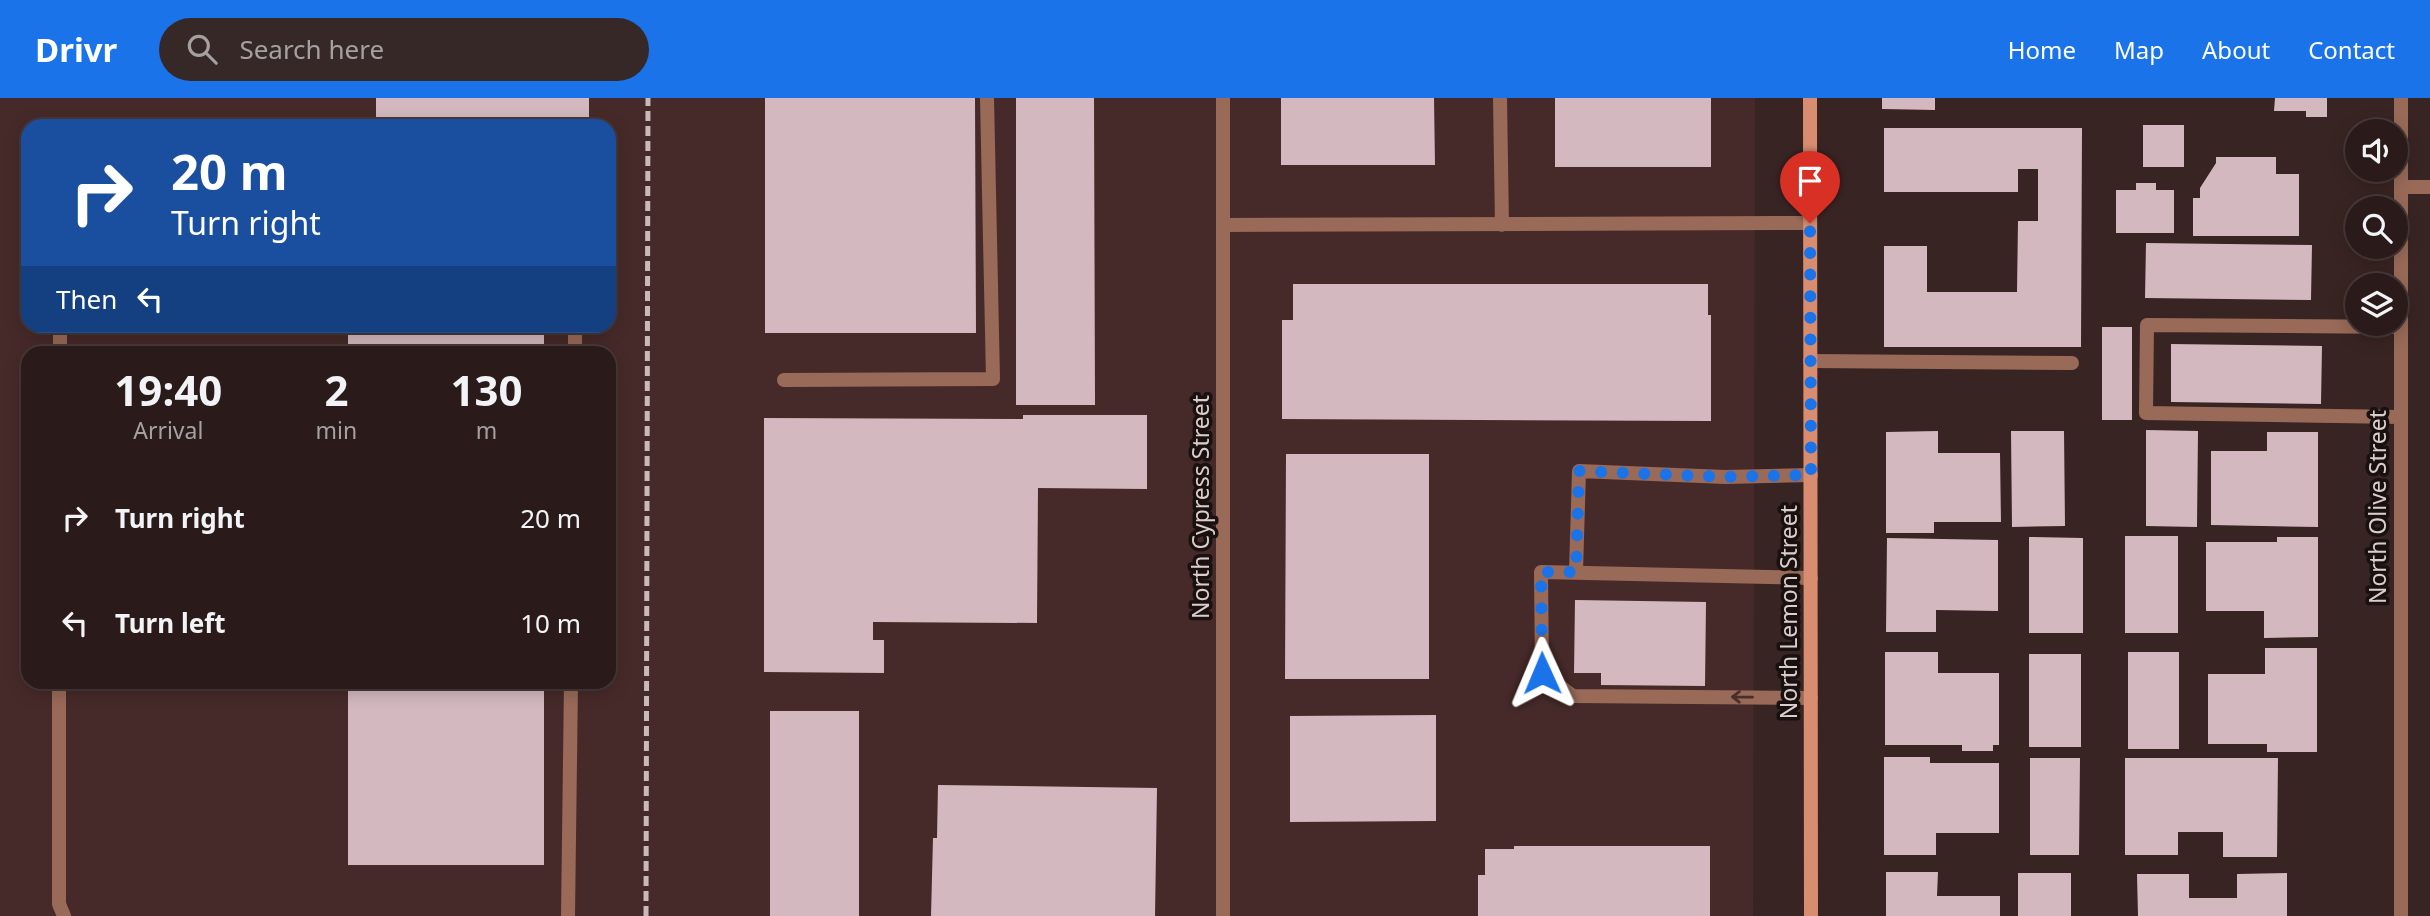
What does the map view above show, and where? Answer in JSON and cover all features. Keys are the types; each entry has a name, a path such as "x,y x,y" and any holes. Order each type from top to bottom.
{"street":[{"path":"784,380 993,380 987,98"},
{"name":"North Cypress Street","path":"1223,98 1223,916"},
{"path":"1500,98 1502,225"},
{"name":"North Lemon Street","path":"1810,98 1811,916"},
{"name":"North Olive Street","path":"2401,98 2401,273"},
{"path":"2401,187 2430,187"},
{"path":"1223,225 1810,223"},
{"path":"2345,327 2147,325 2146,413 2400,417"},
{"name":"North Olive Street","path":"2401,336 2401,916"},
{"path":"1810,361 2072,363"},
{"path":"1576,572 1579,471 1725,477 1811,475"},
{"path":"1811,578 1541,572 1542,673 1573,696 1811,698"},
{"path":"60,689 59,904 64,916"},
{"path":"568,916 570,689"}],"shaded area":[{"path":"0,98 1755,98 1753,916 0,916"}],"building":[{"path":"376,98 589,98 589,119 376,119"},
{"path":"765,98 975,98 976,333 765,333"},
{"path":"1016,98 1094,98 1095,405 1016,405"},
{"path":"1281,98 1434,98 1435,165 1281,165"},
{"path":"1555,98 1711,98 1711,167 1555,167"},
{"path":"1882,98 1935,98 1935,110 1882,109"},
{"path":"2275,98 2327,98 2327,117 2306,117 2306,111 2274,111"},
{"path":"2143,125 2184,125 2184,167 2143,167"},
{"path":"1884,128 2082,128 2081,347 1884,347 1884,246 1927,246 1927,292 2017,292 2018,221 2038,221 2038,169 2018,169 2018,192 1884,192"},
{"path":"2216,157 2276,157 2276,174 2299,174 2299,236 2193,236 2193,198 2200,198 2200,188 2216,163"},
{"path":"2136,183 2156,183 2156,190 2174,190 2174,233 2116,233 2116,190 2136,190"},
{"path":"2146,243 2312,245 2311,300 2145,298"},
{"path":"1293,284 1708,284 1708,315 1711,315 1711,421 1282,419 1282,320 1293,320"},
{"path":"2102,327 2132,327 2132,420 2102,420"},
{"path":"348,333 544,333 544,346 348,346"},
{"path":"2171,344 2322,346 2321,404 2171,402"},
{"path":"1023,415 1147,415 1147,489 1038,488 1037,623 873,622 873,640 884,640 884,673 764,672 764,418 1023,419"},
{"path":"2146,430 2198,431 2197,527 2146,526"},
{"path":"1938,431 1938,453 2000,453 2001,522 1934,522 1934,533 1886,533 1886,432"},
{"path":"2011,431 2064,431 2065,526 2012,527"},
{"path":"2267,432 2318,432 2318,527 2211,525 2211,451 2267,451"},
{"path":"1286,454 1429,454 1429,679 1285,679"},
{"path":"2125,536 2178,536 2178,633 2125,633"},
{"path":"2029,537 2083,538 2083,633 2029,633"},
{"path":"2277,537 2318,537 2318,637 2264,638 2264,611 2206,611 2206,542 2277,542"},
{"path":"1887,538 1998,540 1998,611 1936,610 1936,632 1886,632"},
{"path":"1575,600 1706,602 1705,686 1601,685 1601,673 1574,673"},
{"path":"2265,648 2317,648 2317,752 2267,752 2267,744 2208,744 2208,674 2265,674"},
{"path":"1885,652 1938,652 1938,673 1999,673 1999,745 1993,745 1993,751 1962,751 1962,745 1885,745"},
{"path":"2128,652 2179,652 2179,749 2128,749"},
{"path":"2029,654 2081,654 2081,747 2029,747"},
{"path":"348,689 544,689 544,865 348,865"},
{"path":"770,711 859,711 859,916 770,916"},
{"path":"1436,715 1436,821 1290,822 1290,716"},
{"path":"1884,757 1930,757 1930,763 1999,763 1999,833 1936,833 1936,855 1884,855"},
{"path":"2030,758 2080,758 2079,855 2030,855"},
{"path":"2125,758 2278,758 2277,857 2223,857 2223,832 2178,832 2178,855 2125,855"},
{"path":"938,785 1157,788 1155,916 931,916 933,838 937,838"},
{"path":"1514,846 1710,846 1710,916 1478,916 1478,875 1485,875 1485,849 1514,849"},
{"path":"1886,872 1938,872 1937,896 2000,896 2000,916 1886,916"},
{"path":"2018,873 2071,873 2071,916 2018,916"},
{"path":"2287,873 2287,916 2138,916 2137,874 2189,874 2189,898 2237,898 2237,874"}],"railway":[{"path":"646,916 648,98"}],"route":[{"path":"1542,673 1541,572 1576,572 1579,471 1725,477 1811,475 1810,223"}]}
